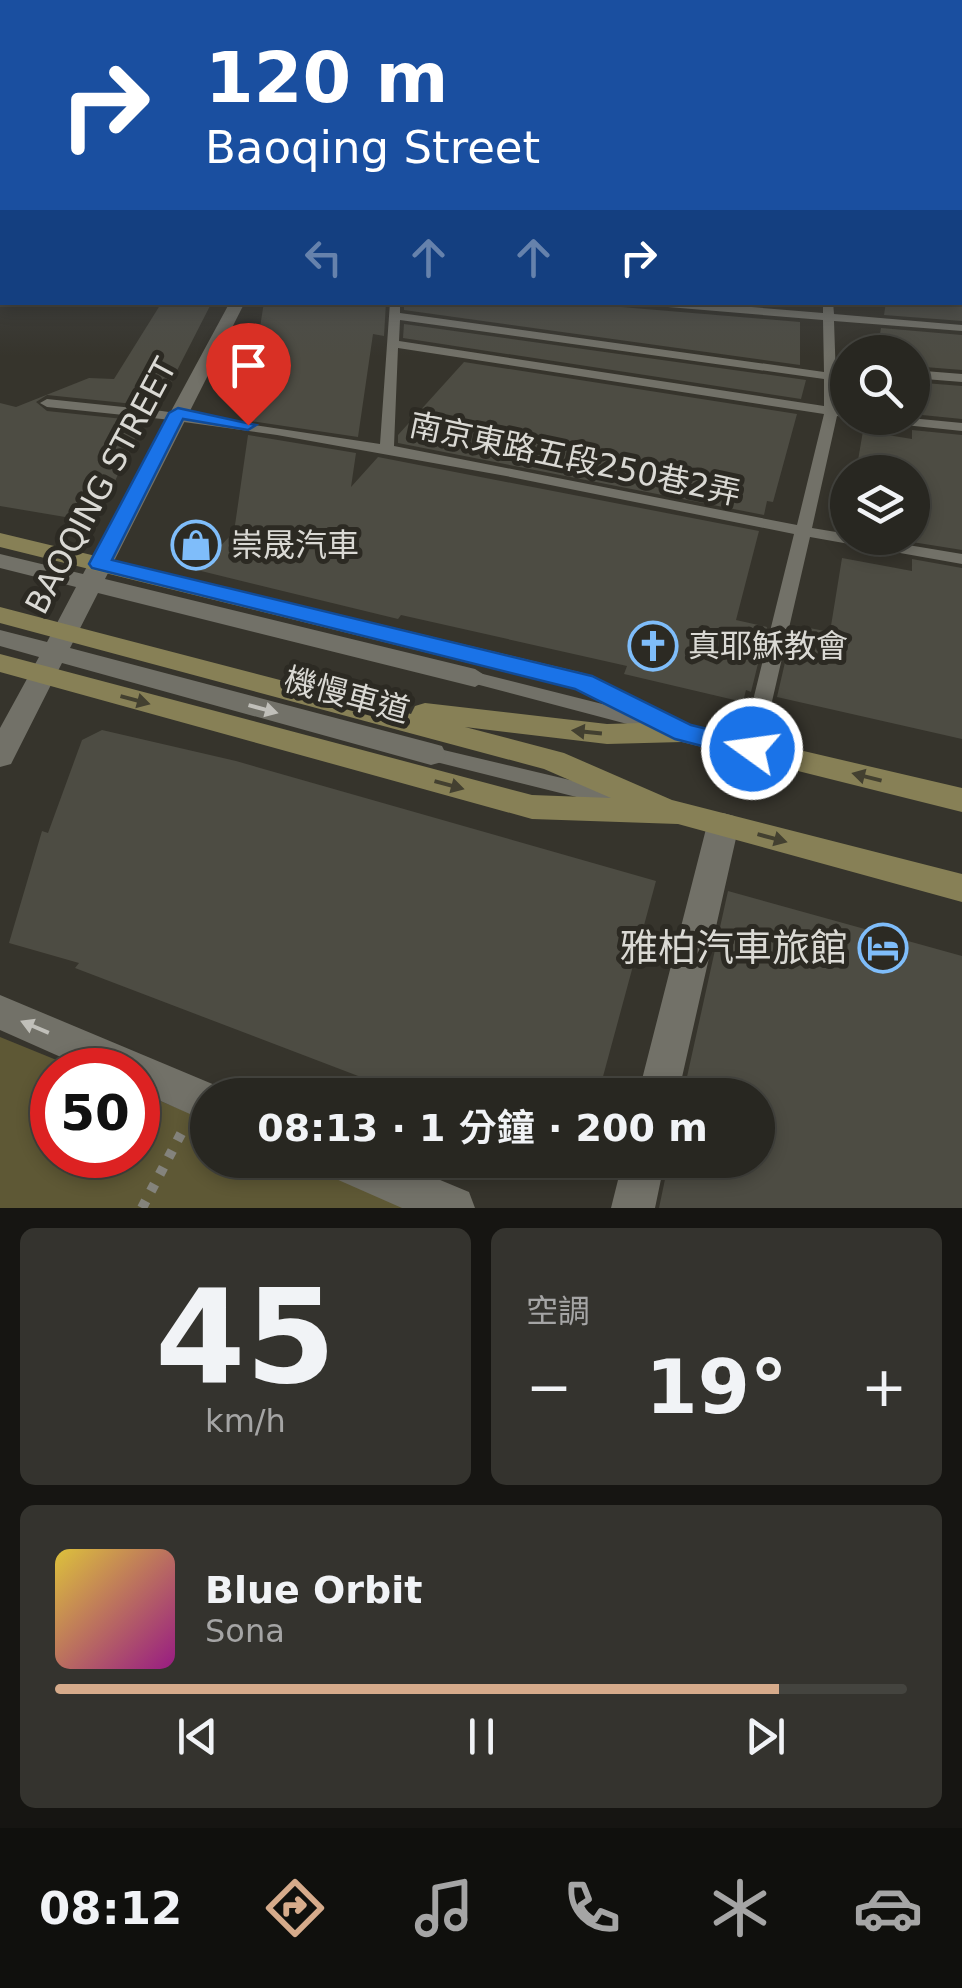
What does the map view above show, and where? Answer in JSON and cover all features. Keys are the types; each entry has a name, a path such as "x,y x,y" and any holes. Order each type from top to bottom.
{"main road":[{"path":"0,540 583,682 684,733 962,800"},
{"path":"0,607 388,709 606,734 684,733"},
{"path":"0,615 439,743 553,762 678,812 962,888"},
{"path":"0,663 532,807 678,812"}],"street":[{"name":"BAOQING STREET","path":"0,756 236,305"},
{"name":"機慢車道","path":"0,561 475,678"},
{"name":"機慢車道","path":"0,638 439,743"},
{"path":"662,1078 723,825"},
{"path":"0,1012 83,1048"},
{"path":"160,1081 190,1094"},
{"path":"384,1178 453,1208"},
{"path":"633,1208 640,1178"}],"lane":[{"path":"723,305 828,309 962,328"},
{"path":"387,449 394,309 828,371"},
{"path":"828,309 830,379"},
{"path":"393,344 830,413"},
{"path":"930,375 962,378"},
{"name":"南京東路五段250巷2弄","path":"47,403 178,413 387,449 801,534 962,560"},
{"path":"930,424 962,427"},
{"path":"752,749 801,534 832,435"},
{"name":"機慢車道","path":"475,678 684,733"}],"path":[{"path":"142,1208 190,1124"}],"shaded area":[{"path":"0,1037 30,1049 30,1178 160,1178 160,1101 190,1113 190,1178 351,1178 426,1208 0,1208"}],"building":[{"path":"160,305 210,305 165,394 153,406 47,395 36,402 47,411 143,421 102,509 77,519 0,506 0,403 16,407 89,378 114,379"},
{"path":"264,305 386,305 384,336 373,334 358,437 250,421 253,403 248,403"},
{"path":"404,305 598,305 800,322 800,365 404,310"},
{"path":"886,305 962,305 962,321 884,315"},
{"path":"404,324 806,380 801,399 403,338"},
{"path":"881,328 962,335 962,370 930,367 930,335 880,335"},
{"path":"464,362 797,414 773,502 767,501 764,515 398,443 398,435"},
{"path":"930,383 962,386 962,419 930,416"},
{"path":"930,432 962,435 962,550 930,545 930,455 859,455 862,435 912,439 912,435 930,435"},
{"path":"248,435 356,453 351,487 378,457 759,531 736,620 767,627 751,692 746,690 743,702 624,674 627,666 401,615 398,619 197,570 234,532"},
{"path":"842,558 912,571 912,559 962,568 962,739 777,697 792,632 803,634 804,627 830,632"},
{"path":"102,730 236,761 656,881 603,1078 363,1078 75,968 79,963 9,943 42,831 48,833 82,740"},
{"path":"728,891 962,956 962,1208 659,1208 665,1178 775,1178 775,1078 687,1078"}],"place":[{"name":"崇晟汽車","path":"196,545"},
{"name":"真耶穌教會","path":"653,646"},
{"name":"雅柏汽車旅館","path":"883,948"}],"route":[{"path":"248,425 178,413 100,564 583,682 684,733 752,749"}]}
